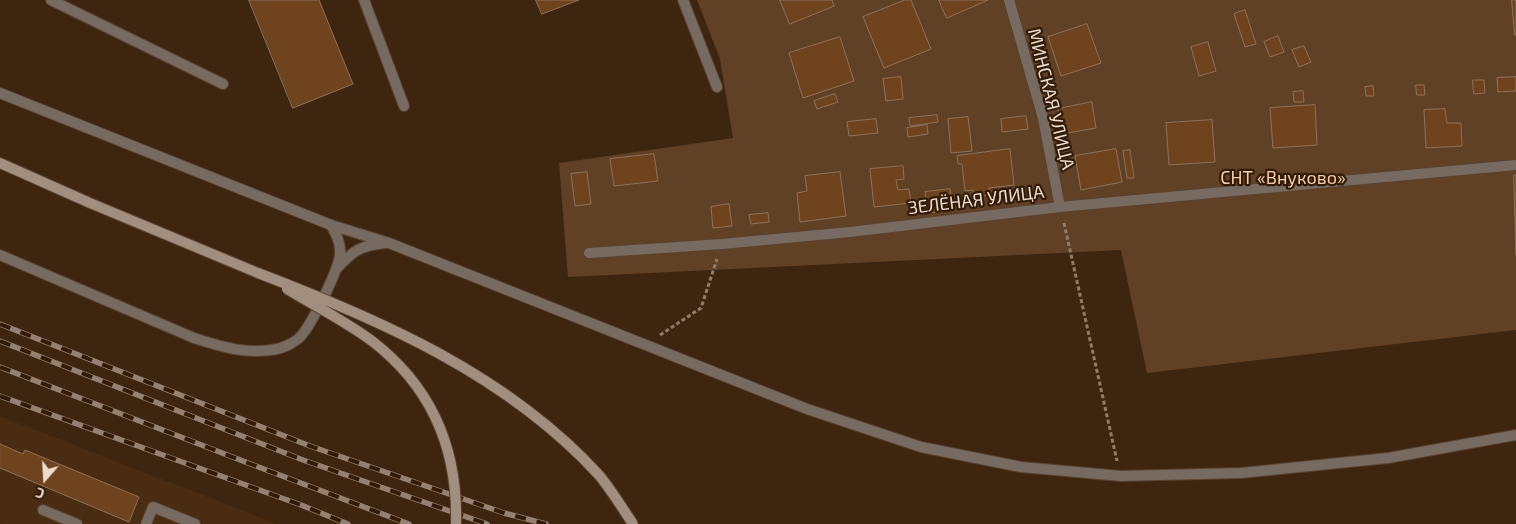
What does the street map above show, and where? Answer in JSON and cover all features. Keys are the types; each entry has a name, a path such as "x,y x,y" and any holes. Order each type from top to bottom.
{"main road":[{"path":"0,162 90,203 258,273 326,299 378,322 434,351 521,406 567,442 599,476 632,524"},
{"path":"258,273 333,316 371,341 408,375 425,397 437,419 447,445 456,496 456,524"}],"street":[{"path":"51,0 223,84"},
{"path":"364,0 404,106"},
{"path":"683,0 716,87"},
{"name":"МИНСКАЯ УЛИЦА","path":"1009,0 1043,118 1060,207"},
{"path":"0,93 331,225 389,243 806,409 921,447 1021,466 1121,476 1241,474 1388,458 1516,435"},
{"name":"ЗЕЛЁНАЯ УЛИЦА","path":"589,253 722,244 850,232 1060,207 1516,165"},
{"path":"0,255 194,338 224,348 249,352 279,349 298,339 313,319 337,268 340,254 338,239 331,225"},
{"path":"337,268 351,252 367,245 389,243"},
{"path":"146,524 153,507 195,524"},
{"path":"44,510 77,524"}],"path":[{"path":"1060,207 1121,476"},
{"path":"645,344 701,308 722,244"}],"shaded area":[{"path":"0,416 277,524 2,524 0,523"}],"green space":[{"name":"СНТ «Внуково»","path":"697,0 1516,0 1516,330 1147,373 1121,250 568,277 559,163 733,138 720,59"}],"building":[{"path":"249,0 319,0 353,84 293,108"},
{"path":"536,0 579,0 542,14"},
{"path":"780,0 832,0 834,6 790,24"},
{"path":"905,0 911,0 931,49 884,68 863,17"},
{"path":"939,0 988,0 947,18"},
{"path":"1512,0 1516,0 1516,35 1515,35"},
{"path":"1245,10 1256,44 1245,47 1234,14"},
{"path":"1087,24 1101,63 1061,76 1048,37"},
{"path":"1278,36 1284,52 1270,57 1264,42"},
{"path":"840,37 854,81 803,98 789,53"},
{"path":"1208,42 1216,71 1199,76 1191,47"},
{"path":"1304,46 1311,62 1299,67 1292,50"},
{"path":"901,77 903,99 886,101 883,79"},
{"path":"1516,77 1516,91 1498,92 1497,78"},
{"path":"1473,80 1484,80 1485,93 1474,94"},
{"path":"1416,85 1424,85 1425,95 1417,95"},
{"path":"1373,86 1374,96 1366,96 1365,87"},
{"path":"1303,91 1304,102 1294,102 1293,92"},
{"path":"835,94 838,102 817,109 814,101"},
{"path":"1092,102 1096,128 1062,134 1058,109"},
{"path":"1315,105 1317,145 1273,148 1270,108"},
{"path":"1445,109 1447,123 1461,123 1462,146 1426,148 1424,110"},
{"path":"937,115 938,122 910,126 909,118"},
{"path":"1026,116 1028,129 1002,132 1001,119"},
{"path":"968,117 972,151 951,153 948,119"},
{"path":"876,119 878,133 849,136 847,122"},
{"path":"1212,120 1215,162 1169,165 1166,123"},
{"path":"927,125 928,134 908,137 907,128"},
{"path":"1010,149 1014,185 989,188 990,195 973,197 973,190 965,191 962,164 958,164 957,156"},
{"path":"1116,149 1122,182 1081,190 1075,156"},
{"path":"1130,150 1134,178 1127,178 1123,151"},
{"path":"654,154 658,181 614,186 610,159"},
{"path":"903,166 904,179 896,180 898,190 909,189 911,203 874,207 870,169"},
{"path":"587,172 591,204 575,206 571,174"},
{"path":"840,172 846,216 800,222 797,193 807,191 805,176"},
{"path":"1514,175 1516,175 1516,255"},
{"path":"950,189 953,210 928,213 925,192"},
{"path":"729,204 732,226 713,228 711,207"},
{"path":"768,213 769,222 751,224 749,215"},
{"path":"0,444 23,454 25,450 139,497 129,522 0,468"}],"railway":[{"path":"0,324 310,446 504,513 546,524"},
{"path":"0,341 303,460 487,524"},
{"path":"0,367 409,524"},
{"path":"0,396 301,505 348,524"}]}
